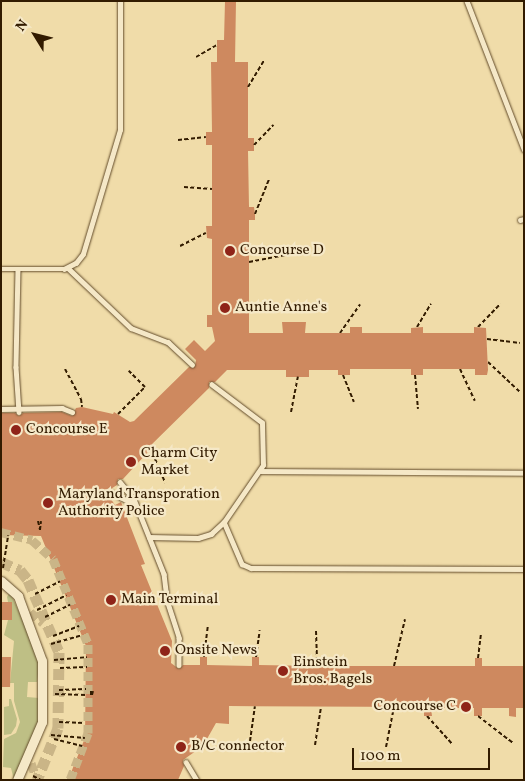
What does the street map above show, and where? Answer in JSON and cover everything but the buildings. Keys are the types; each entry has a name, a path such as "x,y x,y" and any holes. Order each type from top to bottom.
{"street":[{"path":"1,581 20,592 34,611"},
{"path":"11,588 18,596 42,656 41,727 31,763"},
{"path":"18,780 41,727"}],"lane":[{"path":"1,269 68,268 84,252 120,133 120,1"},
{"path":"467,1 524,149"},
{"path":"68,268 133,329 168,342 192,364"},
{"path":"18,269 16,369 20,410"},
{"path":"149,537 203,537 224,522 260,471 264,456 263,425 212,385"},
{"path":"1,409 65,408 72,412"},
{"path":"260,471 524,473"},
{"path":"120,482 137,505 164,574 168,602 177,630 179,665"},
{"path":"110,492 137,505"},
{"path":"224,522 242,564 251,568 524,569"},
{"path":"186,762 194,772 197,780"}],"path":[{"path":"196,57 217,45"},
{"path":"248,87 264,60"},
{"path":"254,145 273,125"},
{"path":"178,140 206,137"},
{"path":"254,214 268,180"},
{"path":"184,187 212,189"},
{"path":"180,246 206,233"},
{"path":"249,262 285,255"},
{"path":"340,333 360,304"},
{"path":"416,327 431,304"},
{"path":"478,327 500,304"},
{"path":"488,339 520,343"},
{"path":"488,362 521,393"},
{"path":"64,369 81,399 82,407"},
{"path":"460,369 475,401"},
{"path":"118,414 145,387 130,371"},
{"path":"343,375 354,402"},
{"path":"415,375 418,409"},
{"path":"291,412 298,377"},
{"path":"150,447 165,483"},
{"path":"3,568 8,535"},
{"path":"35,594 60,581"},
{"path":"34,611 66,595"},
{"path":"45,617 70,605"},
{"path":"394,666 406,619"},
{"path":"53,636 79,626"},
{"path":"204,657 208,626"},
{"path":"256,657 260,630"},
{"path":"316,631 318,658"},
{"path":"478,658 481,632"},
{"path":"51,644 82,635"},
{"path":"54,660 86,657"},
{"path":"60,668 87,667"},
{"path":"59,690 86,690"},
{"path":"55,694 86,695"},
{"path":"250,741 255,706"},
{"path":"315,745 321,707"},
{"path":"386,747 394,707"},
{"path":"427,716 453,745"},
{"path":"478,716 513,743"},
{"path":"59,722 85,723"},
{"path":"52,735 85,738"},
{"path":"54,739 82,746"},
{"path":"33,776 41,780"}],"green space":[{"path":"10,592 36,650 39,666 37,682 28,682 27,697 39,698 39,719 14,780 11,768 3,767 4,739 16,733 20,722 14,701 14,683 10,683 14,641 4,635 8,620 12,619 12,602 8,602 7,597"},
{"path":"9,699 11,699 17,719 16,726 11,734 4,735 4,707 9,706"}],"tunnel":[{"path":"1,532 32,540 53,559 88,644 88,733 70,780"},
{"path":"1,562 20,570 28,580 59,652 58,728 37,780"},
{"path":"30,612 43,623"},
{"path":"31,763 35,774"}],"place":[{"name":"Concourse D","path":"230,251"},
{"name":"Auntie Anne's","path":"225,308"},
{"name":"Concourse E","path":"16,430"},
{"name":"Charm City Market","path":"131,462"},
{"name":"Maryland Transporation Authority Police","path":"48,503"},
{"name":"Main Terminal","path":"111,600"},
{"name":"Onsite News","path":"165,651"},
{"name":"Einstein Bros. Bagels","path":"283,671"},
{"name":"Concourse C","path":"466,707"},
{"name":"B/C connector","path":"181,747"}]}
